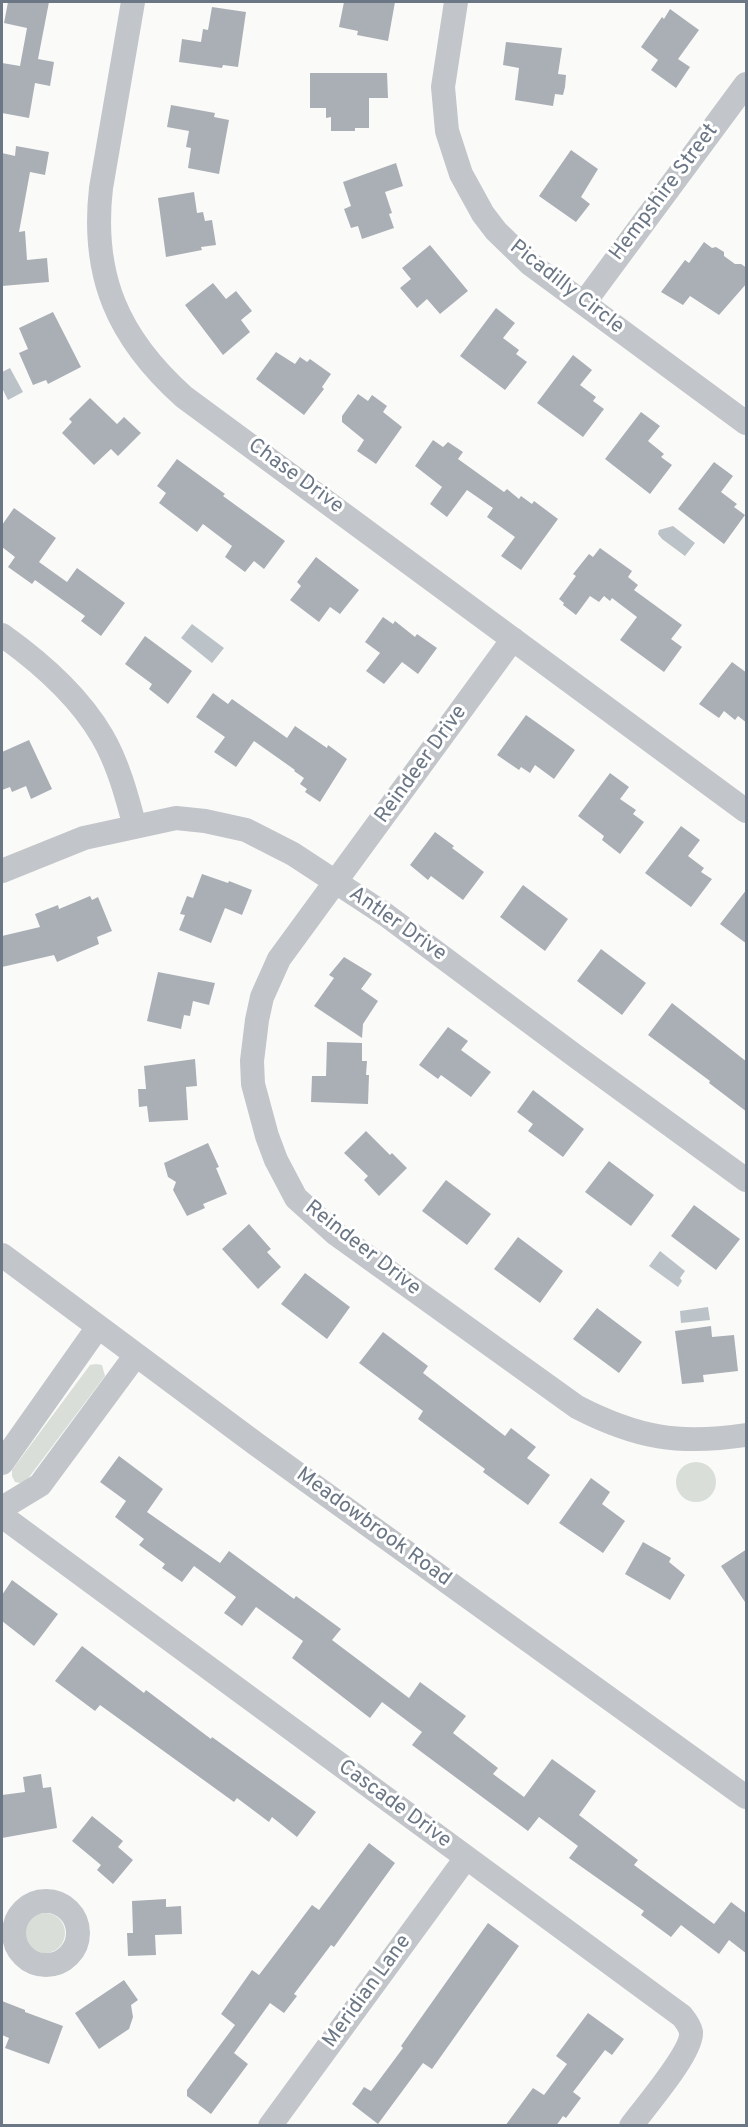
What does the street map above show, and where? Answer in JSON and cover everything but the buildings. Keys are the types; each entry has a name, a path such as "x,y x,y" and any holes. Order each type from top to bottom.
{"street":[{"name":"Chase Drive","path":"133,2 104,168 98,216 99,244 103,271 110,294 128,331 150,364 184,397 747,811"},
{"name":"Picadilly Circle","path":"456,2 443,87 447,131 461,174 483,214 496,231 529,263 747,423"},
{"name":"Hempshire Street","path":"584,303 747,84"},
{"path":"2,635 48,670 75,700 102,736 124,789 135,827"},
{"name":"Reindeer Drive","path":"513,639 279,959 262,997 256,1020 252,1061 253,1084 276,1160 296,1198 336,1234 577,1407 638,1433 666,1439 698,1440 747,1435"},
{"name":"Antler Drive","path":"2,871 84,838 176,818 205,820 246,830 294,854 386,915 747,1180"},
{"name":"Meadowbrook Road","path":"2,1255 256,1444 747,1797"},
{"path":"2,1462 98,1327"},
{"path":"2,1508 40,1485 136,1355"},
{"name":"Cascade Drive","path":"2,1516 682,2016 688,2023 691,2033 683,2056 631,2126"},
{"name":"Meridian Lane","path":"270,2126 466,1858"}],"shaded area":[{"path":"10,368 23,392 8,400 2,388 2,372"},
{"path":"673,526 695,543 685,556 658,534 659,530"},
{"path":"192,624 224,648 212,663 181,638"},
{"path":"660,1251 685,1271 678,1287 649,1266"},
{"path":"708,1307 710,1320 681,1323 680,1311"},
{"path":"90,1365 102,1365 105,1376 27,1480 20,1483 15,1482 12,1470"},
{"path":"696,1462 710,1468 716,1482 710,1496 696,1502 682,1496 676,1482 682,1468"},
{"path":"45,1913 59,1919 65,1933 59,1947 45,1953 31,1947 25,1933 31,1919"}]}
